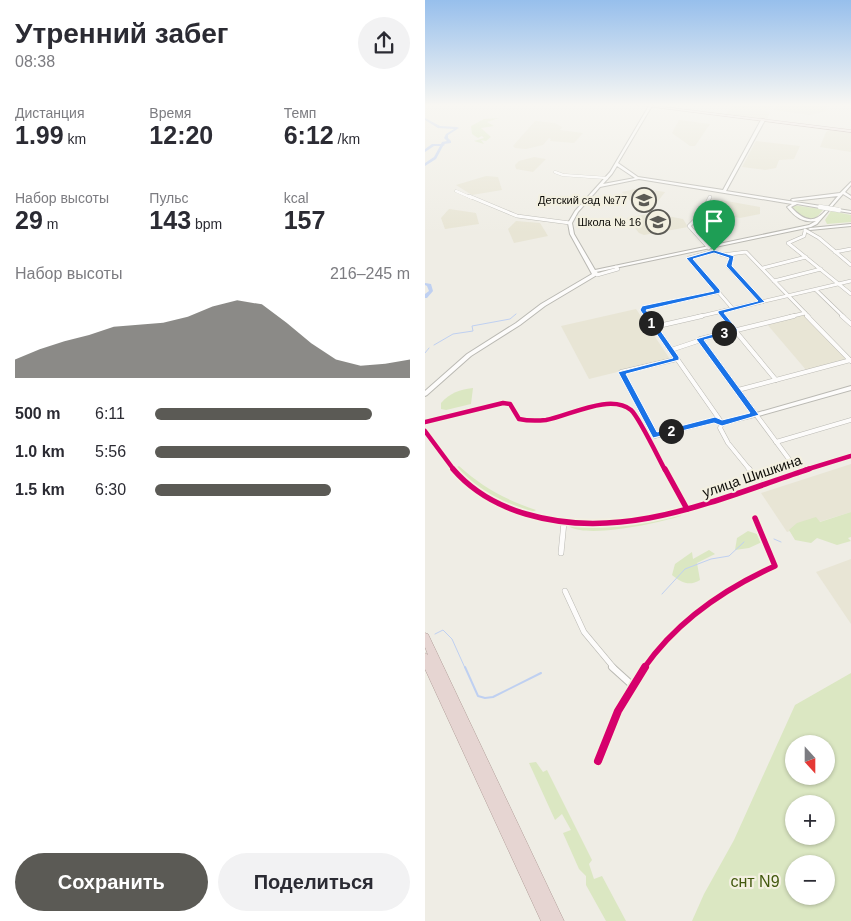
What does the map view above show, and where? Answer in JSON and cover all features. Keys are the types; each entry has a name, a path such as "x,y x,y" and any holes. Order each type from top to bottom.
{"highway":[{"path":"425,637 558,921"},
{"path":"425,658 547,921"}],"street":[{"path":"596,273 572,234 570,223 576,212 617,164 627,147"},
{"path":"724,192 748,147"},
{"path":"617,164 631,175 639,178 851,212"},
{"path":"555,172 604,180"},
{"path":"600,186 639,178"},
{"path":"425,394 469,355 518,324 543,305 596,273 616,267 712,249 813,225 851,183"},
{"path":"455,191 517,216 570,223"},
{"path":"784,201 842,193 851,198"},
{"path":"826,196 833,197 836,201"},
{"path":"710,197 702,213 689,226 712,249 732,258 729,266 762,302"},
{"path":"771,199 782,204 799,223 796,230"},
{"path":"798,200 798,202 806,205"},
{"path":"806,205 792,204 789,207 802,220 813,221 823,215"},
{"path":"823,215 822,220 826,224 851,224"},
{"path":"796,230 851,224"},
{"path":"805,230 804,236 788,243 851,294"},
{"path":"805,230 819,238 850,264"},
{"path":"835,252 851,248"},
{"path":"712,249 689,258 733,309"},
{"path":"722,255 745,252 763,268 851,360 738,390"},
{"path":"763,268 806,257"},
{"path":"774,281 821,269"},
{"path":"654,327 851,281"},
{"path":"816,290 851,324"},
{"path":"718,292 644,308 643,310 722,423"},
{"path":"720,312 775,380"},
{"path":"671,350 700,339 805,313"},
{"path":"700,339 798,472"},
{"path":"677,359 621,372 655,436 715,420 722,423 755,415 851,388"},
{"path":"425,422 503,403 510,404 519,419 532,422 606,405 621,404 633,411 687,509"},
{"path":"776,442 851,420"},
{"path":"722,423 720,428 729,444 762,485"},
{"name":"улица Шишкина","path":"425,431 448,464 475,489 510,508 526,514 583,524 630,522 687,509 851,456"},
{"path":"598,761 603,745 632,685 672,635 703,607 727,590 775,566 755,518"},
{"path":"561,553 563,522"},
{"path":"565,591 572,613 592,645 632,685"}],"shaded area":[{"path":"514,147 535,147 526,149"},
{"path":"753,147 800,147 794,159 779,160 776,168 765,170 742,167"},
{"path":"820,147 851,147 851,152"},
{"path":"534,157 546,159 533,172 516,169 515,165 519,161"},
{"path":"486,176 498,177 502,190 472,195 456,185"},
{"name":"Детский сад №77","path":"639,188 665,192 652,209 639,211 622,192"},
{"path":"721,200 760,207 760,214 740,218 708,212 715,201"},
{"path":"449,209 476,213 479,224 445,229 441,218"},
{"name":"Школа № 16","path":"652,213 683,219 688,227 644,235 639,233 627,218"},
{"path":"516,221 540,223 548,236 514,243 508,229"},
{"path":"636,309 670,359 589,379 561,326"},
{"path":"804,315 848,360 807,371 766,323"},
{"path":"851,464 851,512 787,532 761,493"},
{"path":"851,559 851,624 816,572"}],"green space":[{"path":"793,205 823,210 815,219 806,220 790,207"},
{"path":"831,211 851,215 851,222 827,224 825,220"},
{"path":"473,388 471,404 446,410 441,409 441,403 451,394"},
{"path":"459,466 495,492 536,510 531,513 490,495 455,468"},
{"path":"851,512 851,537 848,538 851,541 837,545 817,538 811,543 795,540 789,530 797,523 816,517 820,522"},
{"path":"680,513 681,516 625,528 593,531 570,527 570,525 626,525"},
{"path":"748,531 757,534 762,542 749,548 735,550 737,538"},
{"path":"709,550 715,554 697,563 700,580 685,583 672,575 675,564 692,552 693,559"},
{"name":"снт N9","path":"851,673 851,921 692,921 704,894 734,840 795,705"},
{"path":"536,762 543,772 547,770 592,860 589,864 594,879 602,876 626,921 606,921 586,885 586,876 579,869 563,833 571,830 562,814 555,820 529,763"}],"waterway":[{"path":"425,151 430,147"},
{"path":"425,165 435,158 441,147"},
{"path":"425,284 429,285 431,291 425,297"},
{"path":"434,345 453,334 473,331 472,326 510,319 516,314"},
{"path":"425,353 429,348"},
{"path":"774,539 781,542"},
{"path":"662,594 685,569 711,559 729,556 744,542"},
{"path":"435,634 443,630 452,639 465,668"},
{"path":"465,667 478,696 485,698 493,697 541,673"}],"cycle path":[{"path":"425,422 503,403 510,404 519,419 532,421 547,420 594,406 622,405 632,411 687,509"},
{"path":"425,431 441,455 459,476 476,490 496,502 539,518 585,524 630,522 670,514 851,456"},
{"path":"598,761 618,711 647,664 665,643 705,605 727,590 775,566 755,518"}],"place":[{"name":"Детский сад №77","path":"644,200"},
{"name":"Школа № 16","path":"658,222"}],"route":[{"path":"714,251 732,258 729,266 762,302 720,312 735,330 700,339 755,415 722,423 715,420 655,436 621,372 677,359 643,310 644,308 718,292 689,258 714,251"}]}
